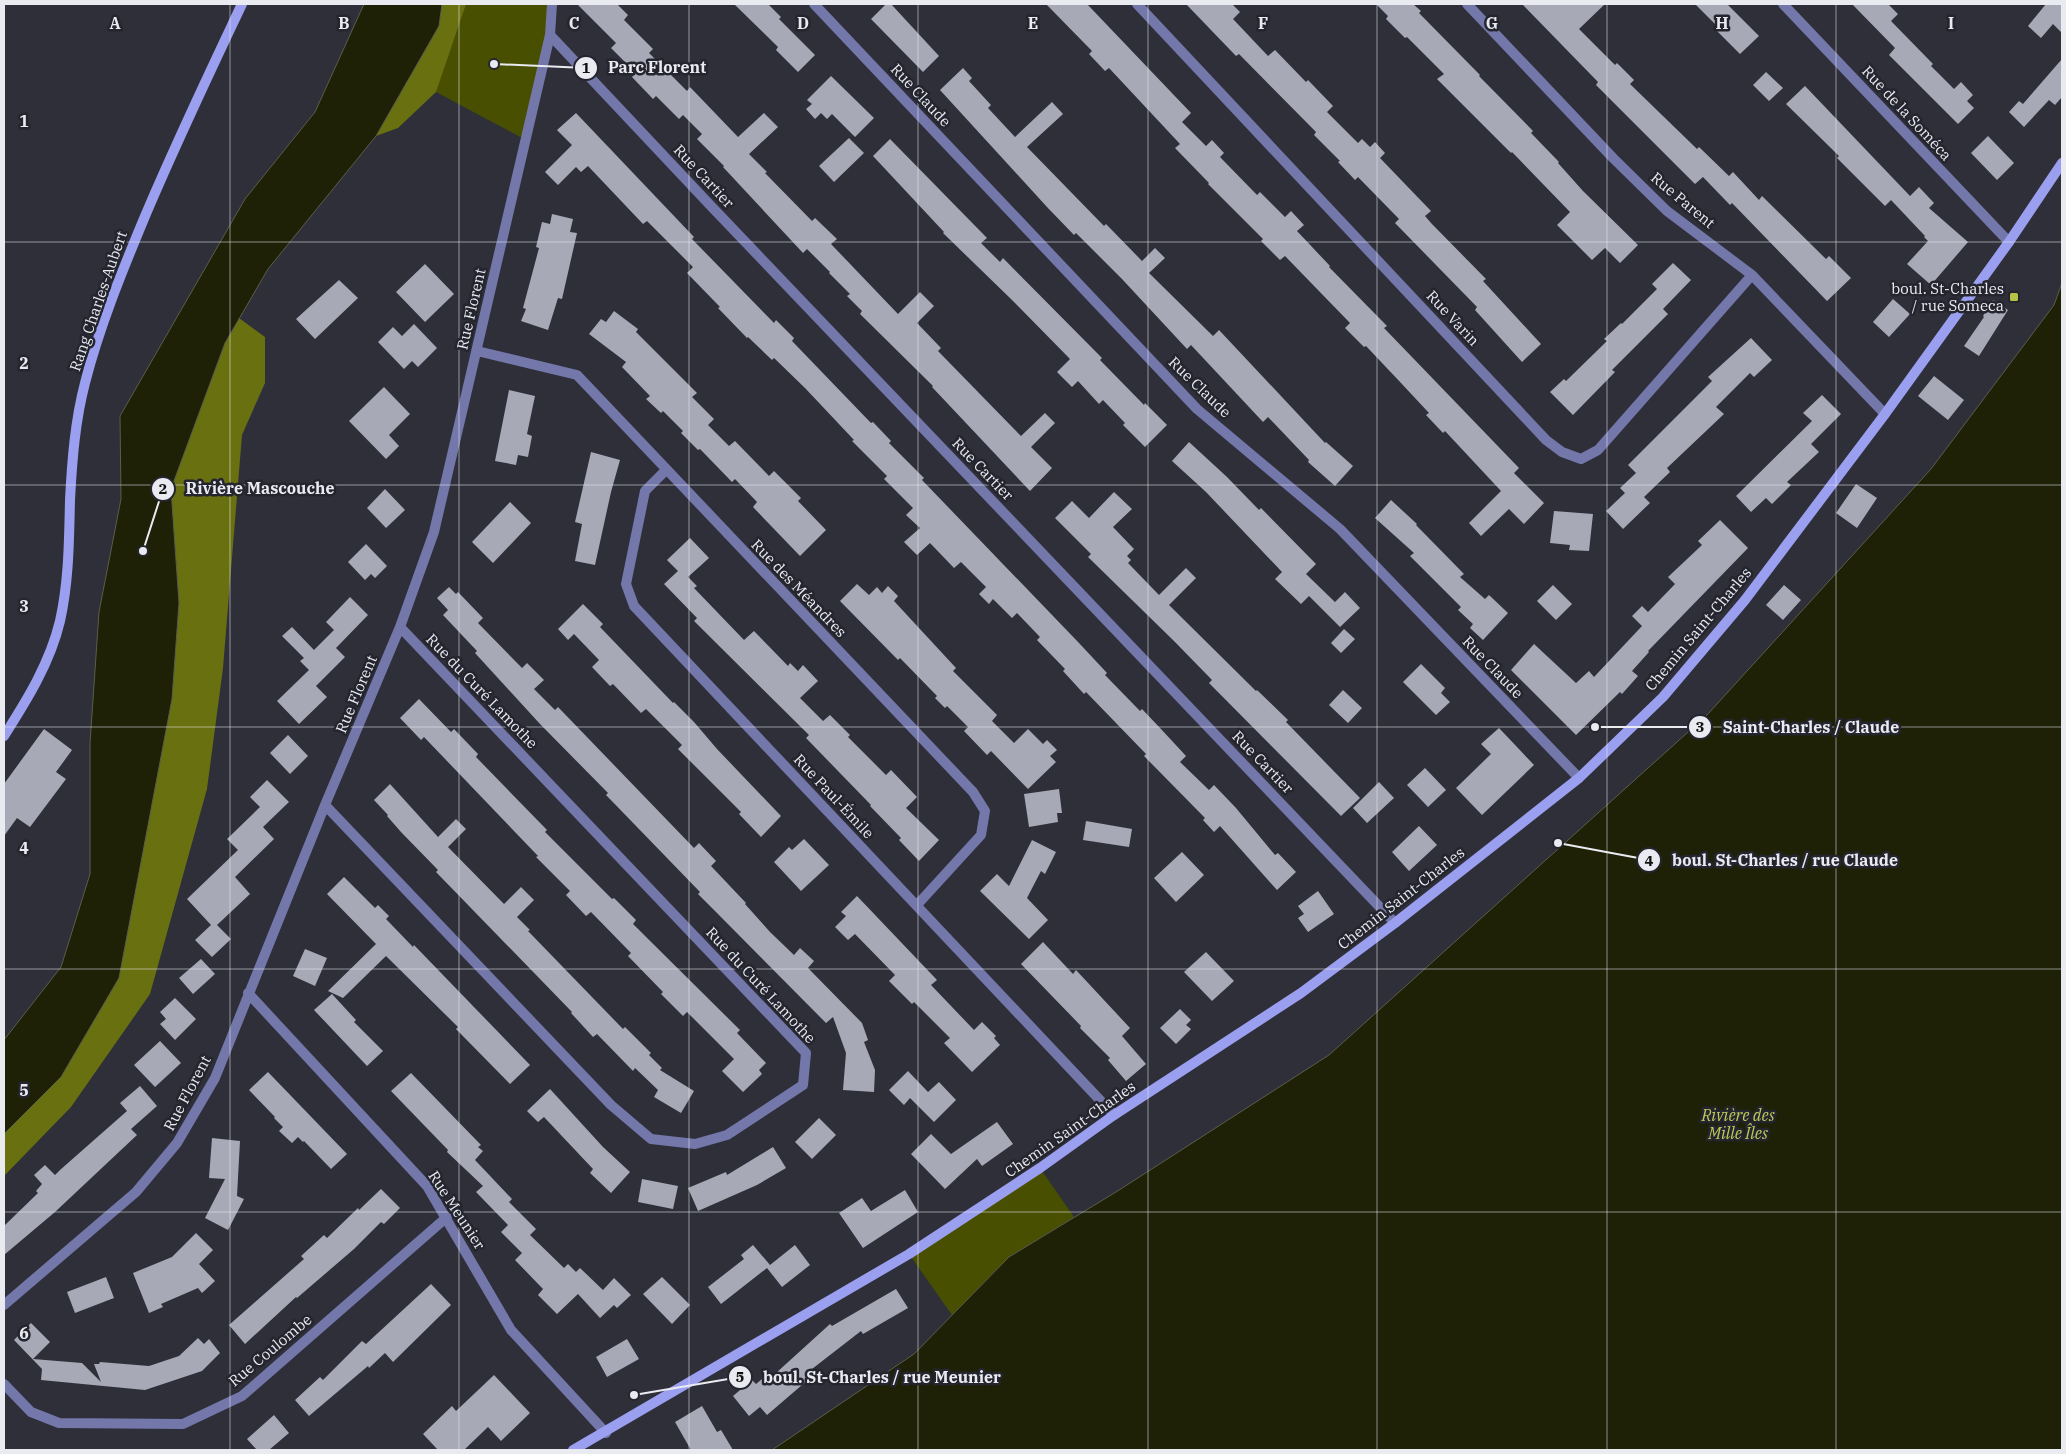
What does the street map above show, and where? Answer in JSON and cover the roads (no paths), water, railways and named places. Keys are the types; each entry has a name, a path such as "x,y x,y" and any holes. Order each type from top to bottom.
{"main road":[{"name":"Rang Charles-Aubert","path":"4,736 41,672 54,643 60,618 67,570 75,437 84,386 96,342 121,273 153,197 242,4"},
{"name":"Chemin Saint-Charles","path":"574,1450 909,1254 1040,1168 1114,1115 1300,993 1396,923 1579,778 1662,696 1745,600 1885,414 2009,242 2062,163"}],"street":[{"name":"Rue Florent","path":"4,1305 136,1192 177,1143 215,1078 325,805 400,627 434,532 550,35 552,4"},
{"name":"Rue Claude","path":"814,4 1197,408 1340,529 1579,778"},
{"name":"Rue Varin","path":"1137,4 1540,433 1562,452 1581,459 1598,450 1752,275"},
{"name":"Rue Parent","path":"1467,4 1613,158 1667,211 1752,275 1885,414"},
{"name":"Rue de la Soméca","path":"1783,4 2009,242"},
{"name":"Rue Cartier","path":"550,35 1396,923"},
{"name":"Rue des Méandres","path":"477,351 577,376 974,792 985,811 982,836 917,905"},
{"name":"Rue Paul-Émile","path":"666,470 645,491 626,584 634,606 1114,1115"},
{"name":"Rue du Curé Lamothe","path":"325,805 611,1104 651,1139 695,1144 727,1136 803,1085 806,1053 400,627"},
{"name":"Rue Meunier","path":"248,993 428,1186 511,1330 606,1433"},
{"name":"Rue Coulombe","path":"4,1384 31,1412 59,1424 183,1424 242,1396 447,1217"}],"water":[{"path":"364,4 442,4 439,26 376,136 268,269 225,343 171,489 179,603 172,699 119,978 61,1077 4,1134 4,1040 61,967 90,874 90,743 99,612 121,499 120,416 245,199 315,112"},
{"name":"Rivière des Mille Îles","path":"2062,283 2062,1450 772,1450 914,1354 1009,1257 1116,1192 1329,1055 1707,715 1931,469 2054,305"}],"place":[{"name":"Parc Florent","path":"494,64"},
{"name":"boul. St-Charles / rue Someca","path":"2014,297"},
{"name":"Rivière Mascouche","path":"143,551"},
{"name":"Saint-Charles / Claude","path":"1595,727"},
{"name":"boul. St-Charles / rue Claude","path":"1558,843"},
{"name":"boul. St-Charles / rue Meunier","path":"634,1395"}]}
